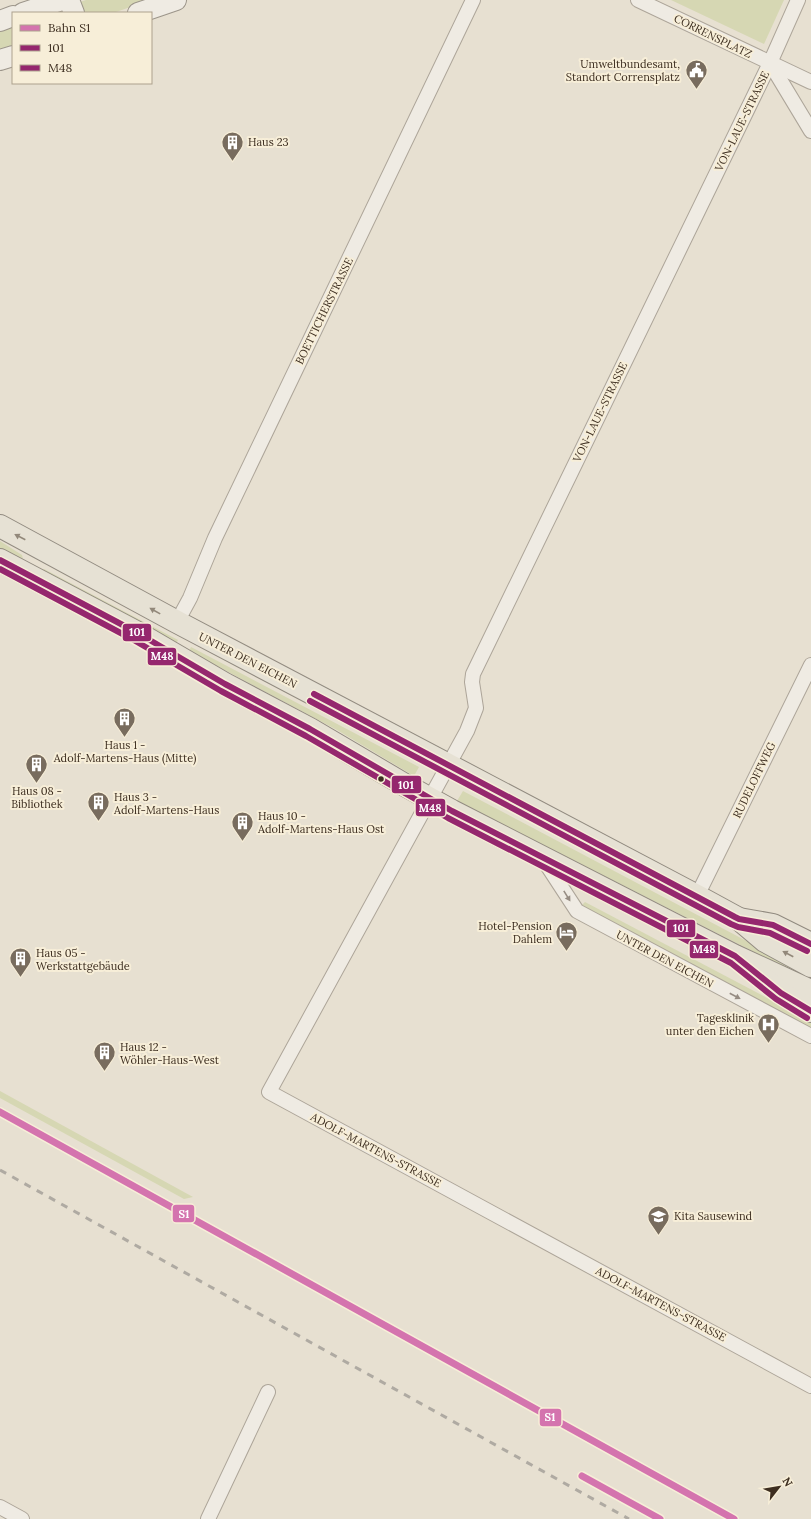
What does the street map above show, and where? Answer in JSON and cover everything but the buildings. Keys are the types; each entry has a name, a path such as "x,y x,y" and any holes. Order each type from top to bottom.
{"main road":[{"path":"26,12 62,0"},
{"path":"69,0 74,12"},
{"path":"141,12 176,0"},
{"path":"0,21 12,16"},
{"path":"0,60 12,56"},
{"name":"UNTER DEN EICHEN","path":"0,526 177,622 697,896 739,919 765,941 811,966"},
{"path":"27,575 41,548"},
{"name":"UNTER DEN EICHEN","path":"0,560 136,632 225,684 310,729 429,798 735,956 811,991"},
{"path":"739,919 773,925 811,944"},
{"path":"735,956 781,994 811,1010"}],"street":[{"name":"BOETTICHERSTRASSE","path":"177,622 190,598 215,538 473,0"},
{"name":"CORRENSPLATZ","path":"638,0 811,82"},
{"path":"798,0 770,63 811,131"},
{"name":"VON-LAUE-STRASSE","path":"448,764 467,731 476,708 472,682 473,674 770,63"},
{"name":"RUDELOFFWEG","path":"697,896 811,665"},
{"name":"ADOLF-MARTENS-STRASSE","path":"448,764 269,1092 811,1386"},
{"name":"UNTER DEN EICHEN","path":"542,857 577,911 811,1036"},
{"path":"208,1519 268,1392"},
{"path":"0,1507 22,1519"}],"green space":[{"path":"86,0 151,0 116,12 80,12 77,3"},
{"path":"671,0 784,0 764,44"},
{"path":"12,25 12,47 0,52 0,29"},
{"path":"0,541 22,555 23,559 0,551"},
{"path":"44,569 178,640 176,644 43,570"},
{"path":"191,647 419,767 414,776 337,730 189,651"},
{"path":"463,791 811,975 811,981 457,801"},
{"path":"585,902 811,1021 811,1030 581,906"},
{"path":"0,1091 193,1197 184,1199 0,1098"}],"railway":[{"path":"0,1170 629,1519"}],"rail line":[{"name":"S1","path":"0,1112 734,1519"},
{"name":"S1","path":"582,1476 660,1519"}],"transit line":[{"name":"101","path":"0,560 136,632 225,684 310,729 452,811 735,956 781,993 811,1011"},
{"name":"M48","path":"0,569 132,639 221,691 306,736 448,818 731,963 776,999 807,1018"},
{"name":"101","path":"314,694 735,917 773,925 811,944"},
{"name":"M48","path":"310,701 731,924 738,927 770,933 807,951"}],"place":[{"name":"Umweltbundesamt, Standort Corrensplatz","path":"696,90"},
{"name":"Haus 23","path":"233,162"},
{"name":"Haus 1 - Adolf-Martens-Haus (Mitte)","path":"125,738"},
{"name":"Haus 08 - Bibliothek","path":"37,784"},
{"name":"Haus 3 - Adolf-Martens-Haus","path":"98,822"},
{"name":"Haus 10 - Adolf-Martens-Haus Ost","path":"243,842"},
{"name":"Hotel-Pension Dahlem","path":"567,952"},
{"name":"Haus 05 - Werkstattgebäude","path":"20,978"},
{"name":"Tagesklinik unter den Eichen","path":"769,1044"},
{"name":"Haus 12 - Wöhler-Haus-West","path":"104,1072"},
{"name":"Kita Sausewind","path":"658,1236"}]}
